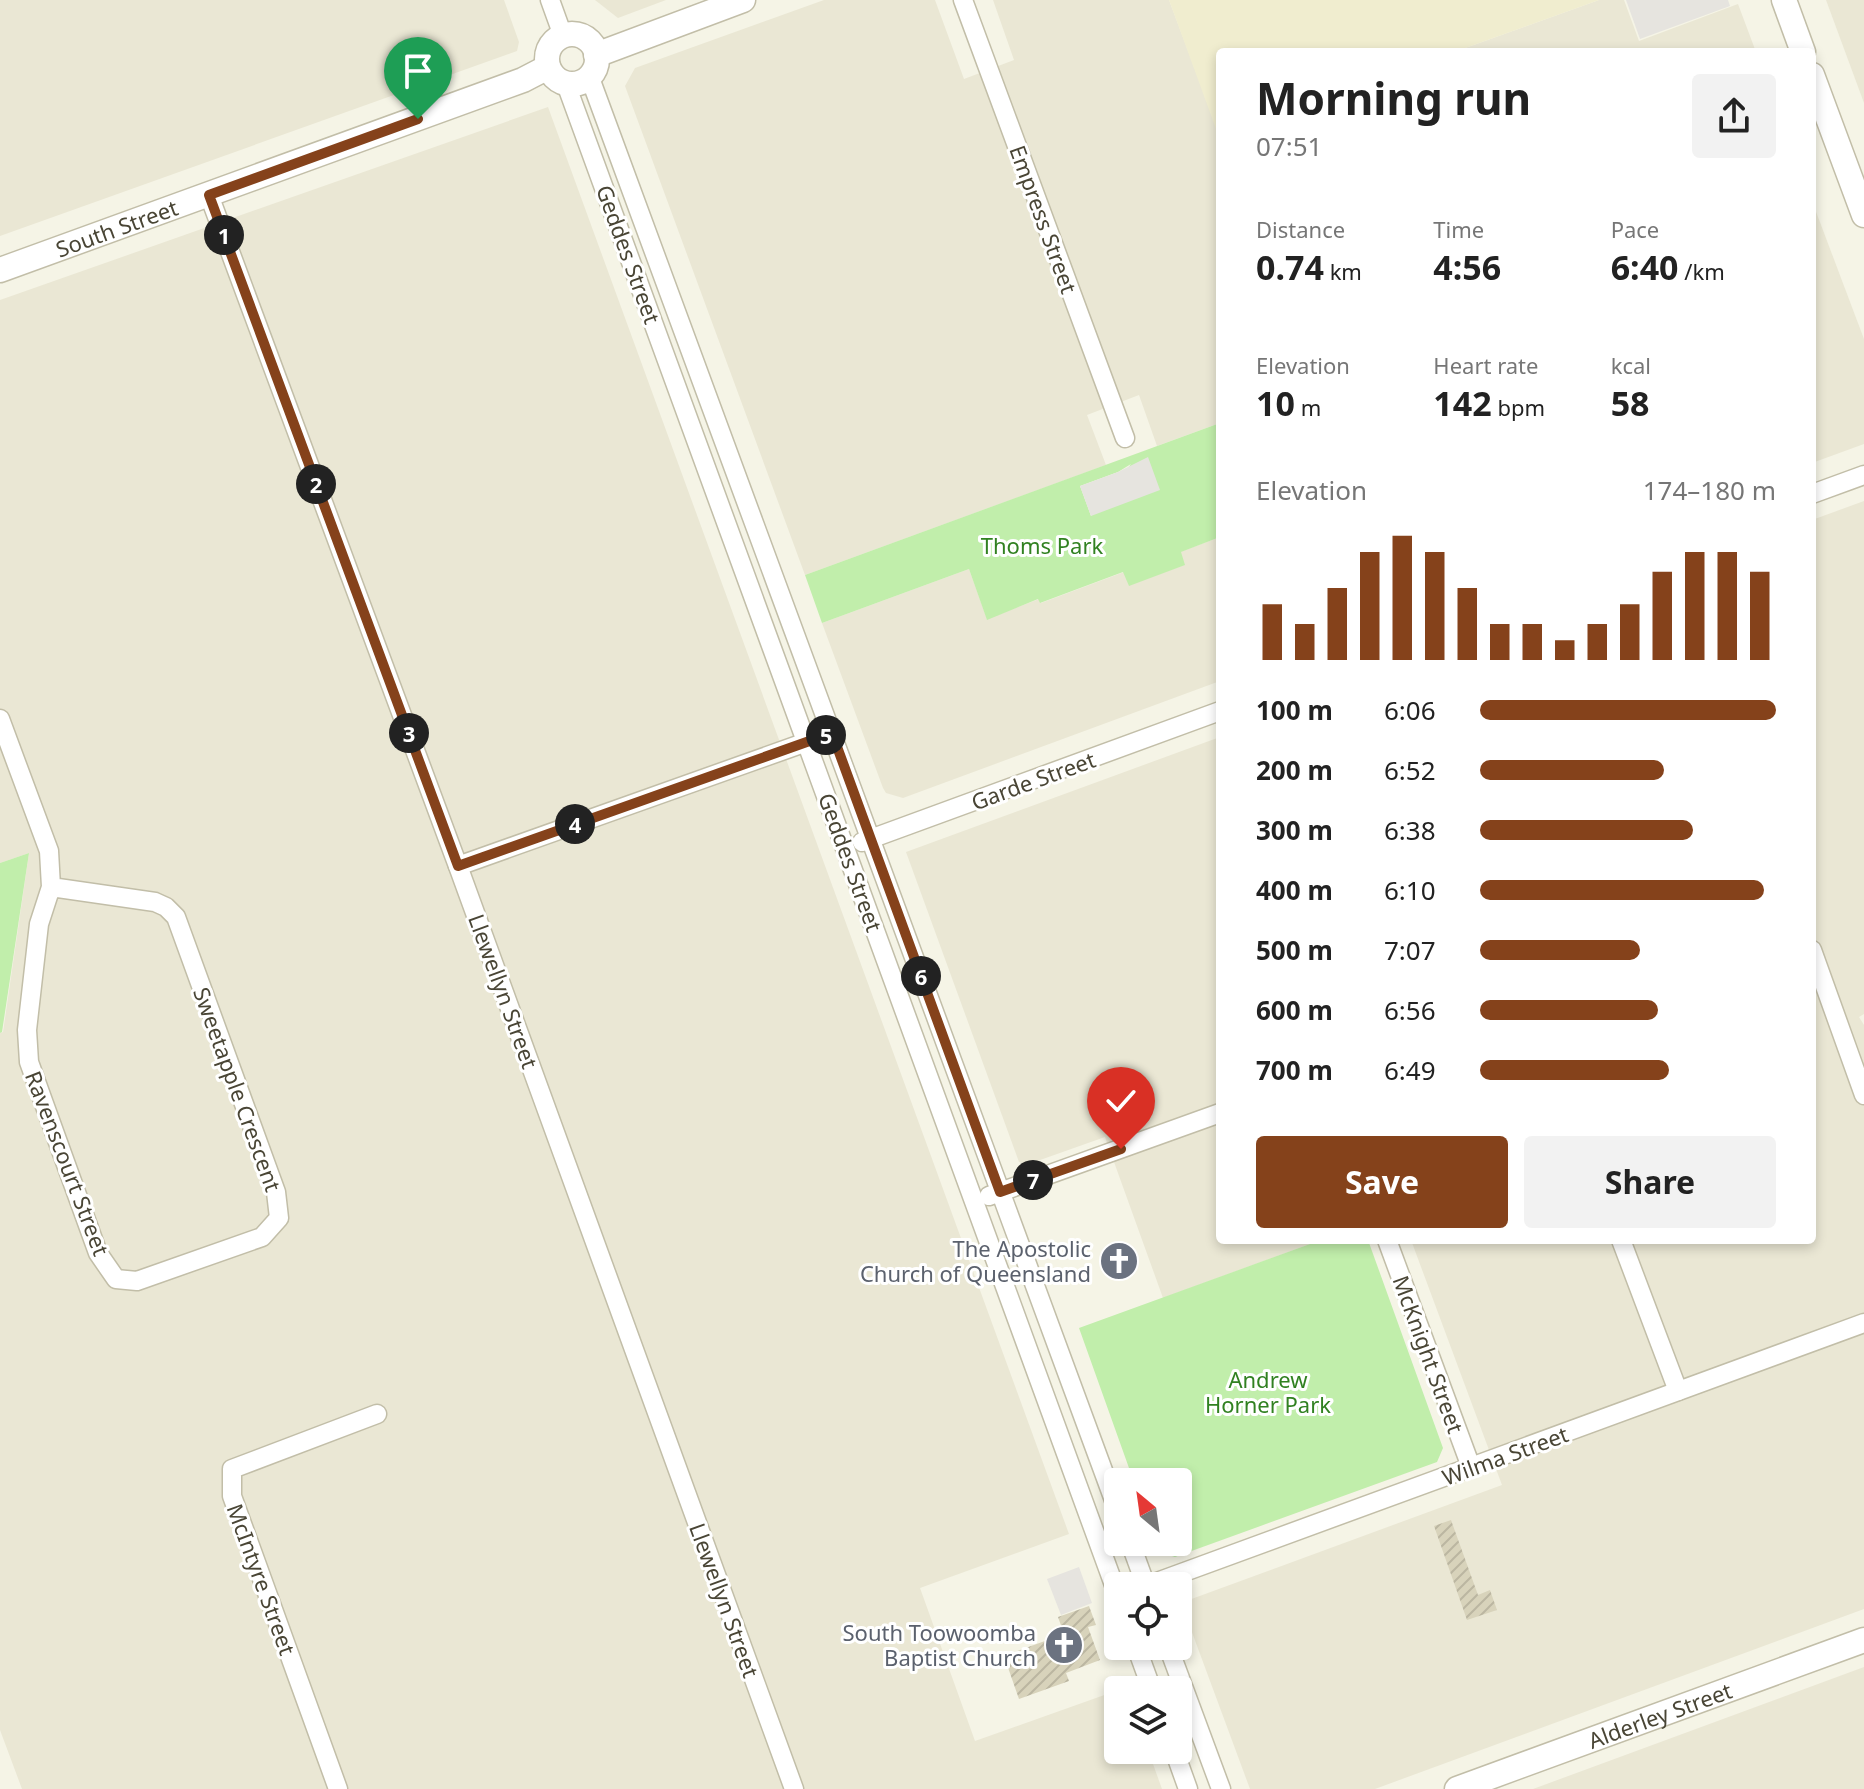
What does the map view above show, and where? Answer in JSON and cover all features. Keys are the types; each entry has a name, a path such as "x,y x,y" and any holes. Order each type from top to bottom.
{"street":[{"path":"550,0 563,36"},
{"path":"584,72 591,43 585,38 571,34 563,36 549,48 548,67 555,78 584,72 743,0"},
{"name":"Empress Street","path":"963,0 1125,438"},
{"path":"1784,0 1802,48"},
{"name":"South Street","path":"0,270 523,80 548,67"},
{"name":"Geddes Street","path":"584,72 684,334 1104,1473"},
{"name":"Geddes Street","path":"584,72 661,342 1109,1572"},
{"path":"1816,86 1864,215"},
{"name":"Llewellyn Street","path":"209,195 458,866 794,1789"},
{"path":"661,342 684,334"},
{"path":"1816,493 1864,475"},
{"name":"Garde Street","path":"846,848 1216,712"},
{"name":"Ravenscourt Street","path":"0,719 49,851 51,887 39,924 27,1030 29,1062 98,1253 116,1279"},
{"path":"458,866 832,733"},
{"name":"Sweetapple Crescent","path":"51,887 155,902 176,917 276,1192 279,1218 262,1237 137,1281 116,1279"},
{"path":"1816,961 1864,1095"},
{"path":"975,1201 1216,1114"},
{"name":"McKnight Street","path":"1388,1244 1471,1467"},
{"path":"1623,1244 1678,1391"},
{"name":"Wilma Street","path":"1184,1572 1864,1323"},
{"name":"McIntyre Street","path":"338,1789 232,1496 232,1469 377,1414"},
{"name":"Alderley Street","path":"1457,1789 1506,1781 1864,1640"},
{"path":"1173,1660 1221,1789"},
{"path":"1179,1764 1188,1789"}],"shaded area":[{"path":"0,0 504,0 519,42 517,51 0,236"},
{"path":"595,0 666,0 618,18"},
{"path":"824,0 935,0 964,79 1014,60 993,0 1169,0 1216,125 1216,424 1157,446 1139,395 1087,415 1106,465 805,575 625,86 635,68"},
{"path":"1169,0 1599,0 1465,48 1216,48 1216,129"},
{"path":"1599,0 1624,0 1639,41 1738,4 1754,48 1465,48"},
{"path":"1626,0 1728,0 1730,6 1640,39"},
{"path":"1826,0 1864,0 1864,103"},
{"path":"548,107 1069,1534 920,1588 975,1741 1104,1695 1104,1764 1153,1764 1162,1789 22,1789 0,1730 0,1033 3,1032 29,853 0,863 0,300"},
{"path":"1816,212 1864,339 1864,444 1816,462"},
{"path":"1148,457 1160,490 1091,516 1080,486"},
{"path":"1864,501 1864,1014 1859,1017 1864,1025 1864,1609 1375,1789 1250,1789 1192,1632 1192,1599 1502,1485 1412,1244 1816,1244 1816,519"},
{"path":"1216,538 1216,682 903,798 886,793 822,623 969,569 987,619 1124,572 1129,585 1184,565 1180,552"},
{"path":"1216,738 1216,1244 1310,1244 1163,1298 1105,1137 1026,1165 1019,1162 906,852"},
{"path":"1079,1567 1092,1603 1061,1615 1047,1579"},
{"path":"1864,1667 1864,1789 1533,1789"}],"green space":[{"name":"Thoms Park","path":"1216,424 1216,539 1181,552 1185,565 1129,586 1123,572 1040,603 1038,599 987,620 969,569 822,623 805,575","holes":["1131,464 1091,516 1080,486 1118,472"]},
{"path":"29,853 2,1032 0,1033 0,863"},
{"name":"Andrew Horner Park","path":"1310,1244 1369,1244 1443,1448 1437,1462 1192,1551 1192,1468 1129,1468 1079,1328"}],"building":[{"path":"1451,1520 1478,1595 1490,1590 1497,1610 1467,1620 1434,1526"},
{"name":"South Toowoomba Baptist Church","path":"1089,1606 1096,1625 1088,1627 1100,1660 1066,1673 1069,1681 1019,1699 1004,1656 1064,1634 1058,1617"}],"place":[{"name":"The Apostolic Church of Queensland","path":"1119,1261"},
{"name":"South Toowoomba Baptist Church","path":"1064,1645"}],"route":[{"path":"418,119 209,195 458,866 832,733 1000,1192 1121,1149"}]}
